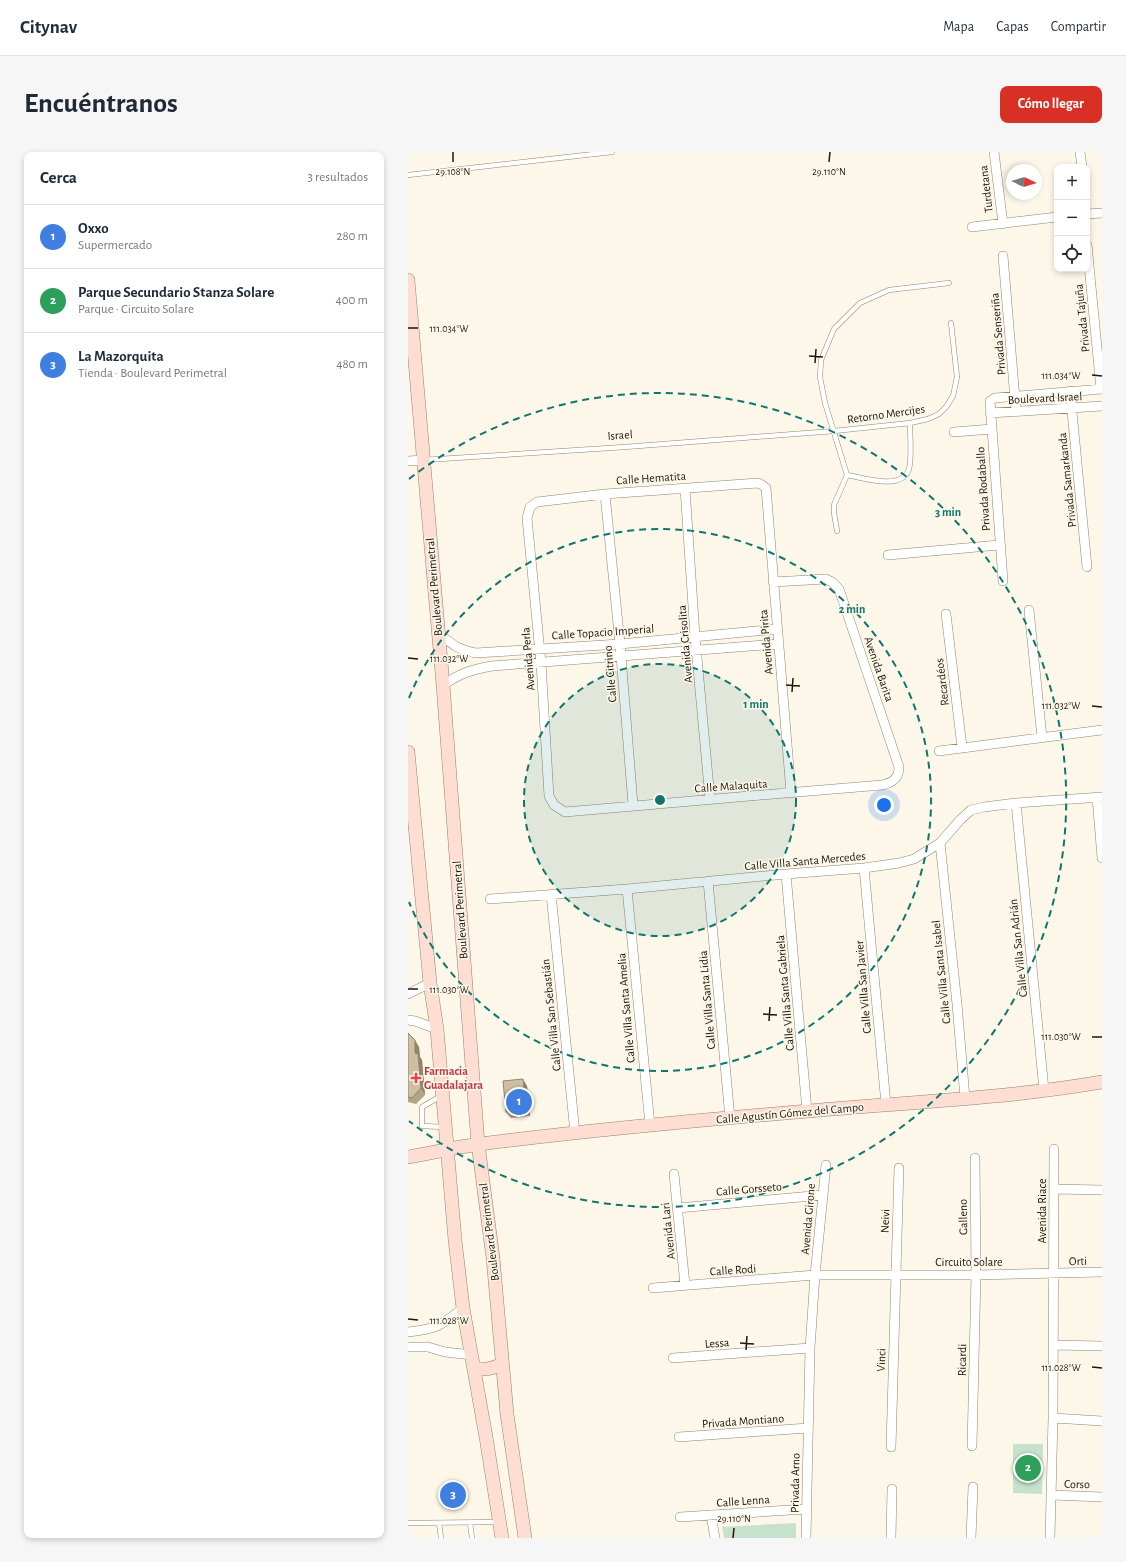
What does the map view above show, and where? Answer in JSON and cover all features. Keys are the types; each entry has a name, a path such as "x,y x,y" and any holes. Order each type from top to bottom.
{"street":[{"name":"Turdetana","path":"994,152 1003,224"},
{"path":"1080,152 1082,164"},
{"path":"1090,214 1102,213"},
{"path":"972,226 1054,218"},
{"name":"Privada Senseriña","path":"1003,256 1016,411"},
{"name":"Privada Tajuña","path":"1090,272 1102,389"},
{"name":"Boulevard Perimetral","path":"408,280 443,685 478,1144 493,1258 507,1414 525,1538"},
{"name":"Boulevard Israel","path":"995,398 1102,389"},
{"name":"Privada Samarkanda","path":"1070,391 1087,567"},
{"name":"Privada Rodaballo","path":"995,398 992,398 989,403 1003,581"},
{"name":"Boulevard Israel","path":"990,413 1102,406"},
{"path":"954,432 992,429"},
{"name":"Israel","path":"408,461 423,460"},
{"name":"Calle Hematita","path":"537,502 605,494 758,483 766,488"},
{"name":"Avenida Crisolita","path":"685,488 695,636 710,799"},
{"name":"Avenida Pirita","path":"766,488 791,793"},
{"name":"Calle Citrino","path":"605,494 620,644 633,805"},
{"name":"Avenida Perla","path":"537,502 530,507 527,518 541,663 549,796 554,805 566,812"},
{"path":"888,556 999,545"},
{"name":"Avenida Barita","path":"773,582 826,579 832,582 839,589 899,767 897,778"},
{"path":"1029,610 1042,738"},
{"name":"Recardéos","path":"946,614 962,747"},
{"name":"Calle Topacio Imperial","path":"438,633 462,650 476,654 539,648 620,644 777,629"},
{"path":"443,685 460,674 477,669 778,644"},
{"path":"502,651 503,666"},
{"path":"476,654 477,669"},
{"path":"939,751 1102,730"},
{"path":"408,752 430,983 437,1030 455,1240 463,1308 502,1538"},
{"name":"Calle Malaquita","path":"566,812 633,805 882,785 888,784 897,778"},
{"path":"1100,797 1102,858"},
{"name":"Calle Villa Santa Mercedes","path":"490,899 627,889 864,868 914,859 940,843 971,810 984,806 1100,797"},
{"name":"Calle Villa San Adrián","path":"1016,803 1044,1090"},
{"name":"Calle Villa Santa Isabel","path":"940,843 957,1004 965,1098"},
{"name":"Calle Villa San Javier","path":"864,868 886,1104"},
{"name":"Calle Villa Santa Gabriela","path":"786,874 807,1111"},
{"name":"Calle Villa Santa Lidia","path":"708,881 730,1118"},
{"name":"Calle Villa Santa Amelia","path":"627,889 650,1125"},
{"name":"Calle Villa San Sebastián","path":"551,894 575,1133"},
{"path":"408,994 430,983"},
{"path":"408,1020 437,1030"},
{"name":"Calle Agustín Gómez del Campo","path":"408,1157 478,1144 575,1133 650,1125 965,1098 1044,1090 1102,1082"},
{"name":"Avenida Riace","path":"1054,1149 1054,1274"},
{"name":"Galleno","path":"974,1158 976,1275"},
{"name":"Avenida Girone","path":"815,1275 826,1165"},
{"name":"Neivi","path":"895,1274 899,1168"},
{"name":"Avenida Lari","path":"674,1174 685,1285"},
{"path":"1054,1189 1102,1190"},
{"name":"Calle Gorsseto","path":"678,1208 823,1195"},
{"name":"Orti","path":"1054,1274 1102,1272"},
{"name":"Vinci","path":"890,1447 895,1274"},
{"path":"1050,1538 1052,1496 1054,1274"},
{"name":"Circuito Solare","path":"815,1275 1054,1274"},
{"path":"808,1428 810,1348 815,1275"},
{"name":"Calle Rodi","path":"653,1288 815,1275"},
{"name":"Ricardi","path":"972,1446 976,1275"},
{"path":"463,1308 444,1323 434,1328 412,1332 412,1347 428,1347 445,1352 473,1362 484,1370 491,1369 502,1364"},
{"path":"1054,1345 1102,1346"},
{"name":"Lessa","path":"673,1358 810,1348"},
{"path":"1053,1418 1102,1421"},
{"name":"Privada Montiano","path":"680,1437 808,1428"},
{"name":"Privada Arno","path":"806,1538 808,1428"},
{"path":"971,1538 973,1488"},
{"path":"891,1538 892,1489"},
{"name":"Corso","path":"1052,1496 1102,1496"},
{"name":"Calle Lenna","path":"680,1517 806,1509"},
{"path":"711,1515 715,1538"}],"lane":[{"path":"408,176 612,152"},
{"path":"837,532 834,505 848,475 824,396 820,377 821,360 834,329 860,303 889,290 949,283"},
{"name":"Retorno Mercijes","path":"834,431 910,422 928,419 939,414 946,407 953,396 957,377 951,323"},
{"path":"848,475 889,482 895,481 906,475 909,467 910,422"},
{"name":"Israel","path":"423,460 625,447 834,431"},
{"path":"442,1096 422,1107 422,1126 445,1127"},
{"path":"408,1523 499,1522"},
{"path":"439,1523 441,1538"},
{"path":"470,1523 472,1538"}],"green space":[{"path":"1013,1444 1043,1444 1042,1494 1013,1493"},
{"path":"796,1523 796,1538 724,1538 722,1527"}],"building":[{"name":"Farmacia Guadalajara","path":"408,1033 415,1040 415,1053 418,1054 421,1088 412,1098 408,1097"},
{"path":"523,1079 526,1110 506,1112 503,1081"}],"place":[{"name":"Farmacia Guadalajara","path":"416,1078"},
{"name":"Oxxo","path":"519,1102"},
{"name":"Parque Secundario Stanza Solare","path":"1028,1468"},
{"name":"La Mazorquita","path":"453,1495"}]}
